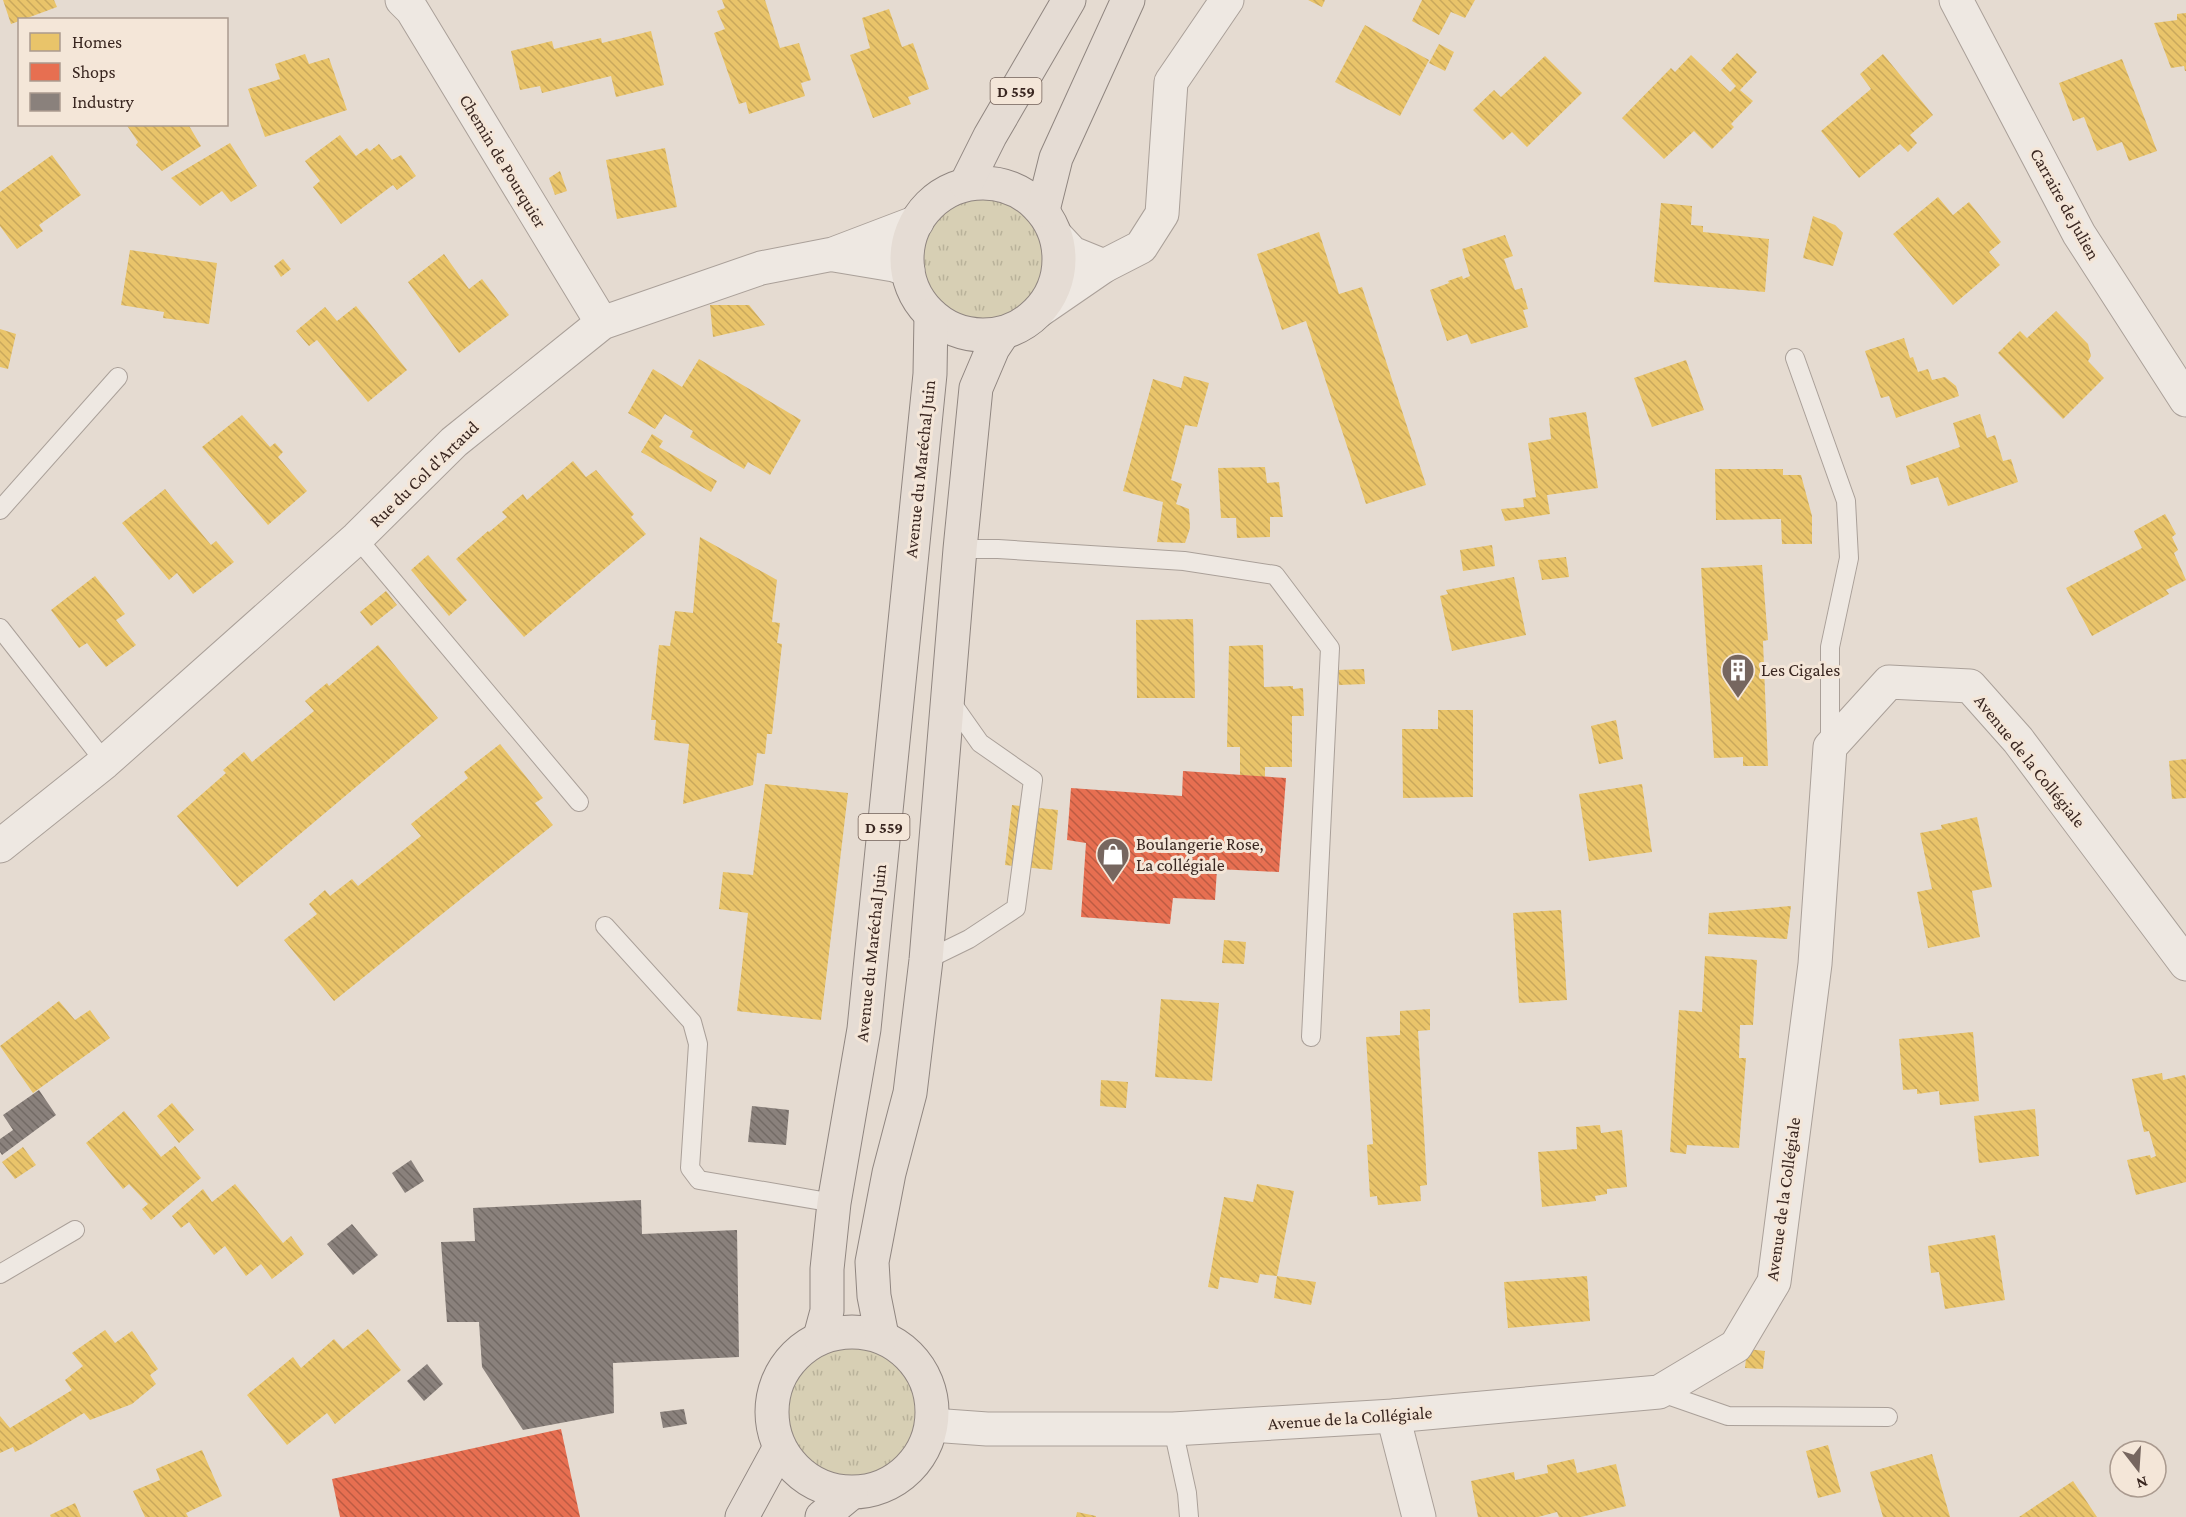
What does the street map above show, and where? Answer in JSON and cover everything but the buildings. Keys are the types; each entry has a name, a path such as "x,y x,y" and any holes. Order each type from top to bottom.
{"main road":[{"name":"D 559","path":"966,184 990,136 1069,0"},
{"path":"1042,210 1056,158 1128,0"},
{"path":"988,182 1008,186 1027,196 1042,210 1052,223 1058,238 1059,270 1053,291 1041,310 1023,324 1003,333 983,336 964,333 946,326 931,315 917,298 909,277 906,255 912,231 924,209 943,193 966,184 988,182"},
{"name":"Avenue du Maréchal Juin","path":"820,1337 827,1311 827,1269 834,1203 864,1029 930,374 931,315"},
{"name":"D 559","path":"882,1336 874,1296 872,1263 889,1173 910,1093 926,960 960,549 976,388 993,348 1003,333"},
{"path":"861,1331 882,1336 901,1347 917,1363 928,1382 933,1404 932,1425 922,1452 904,1473 879,1488 851,1493 829,1489 809,1480 792,1467 779,1449 772,1424 772,1397 781,1372 798,1352 820,1337 840,1332 861,1331"},
{"path":"742,1517 779,1449"},
{"path":"822,1517 851,1493"}],"street":[{"name":"Chemin de Pourquier","path":"402,0 412,10 602,323"},
{"path":"1041,310 1104,266 1142,247 1162,214 1171,82 1227,0"},
{"name":"Carraire de Julien","path":"1956,0 2079,234 2186,400"},
{"name":"Rue du Col d'Artaud","path":"0,846 105,762 357,538 454,442 602,323 761,268 833,254 917,222"},
{"path":"1058,238 1072,254 1104,266"},
{"name":"Rue du Col d'Artaud","path":"833,254 894,265 908,270"},
{"name":"Avenue de la Collégiale","path":"932,1425 987,1429 1173,1429 1393,1416 1659,1392 1736,1346 1774,1282 1815,964 1830,747 1889,682 1970,686 2018,740 2186,964"},
{"path":"1393,1416 1419,1517"}],"lane":[{"path":"1795,358 1846,501 1849,558 1830,647 1830,747"},
{"path":"0,510 118,377"},
{"path":"357,538 579,802"},
{"path":"960,549 998,549 1184,561 1275,575 1330,648 1311,1037"},
{"path":"0,628 105,762"},
{"path":"926,960 969,939 1016,908 1033,780 980,743 949,698"},
{"path":"605,926 692,1022 698,1044 690,1168 699,1180 834,1203"},
{"path":"0,1274 75,1230"},
{"path":"1659,1392 1728,1416 1888,1417"},
{"path":"1173,1429 1187,1493 1189,1517"}],"green space":[{"path":"983,183 998,184 1012,189 1037,205 1053,230 1058,244 1058,274 1053,288 1037,313 1012,329 998,334 983,335 968,334 954,329 929,313 913,288 908,274 907,259 908,244 913,230 929,205 954,189 968,184"},
{"path":"852,1332 868,1333 883,1338 897,1345 909,1355 919,1367 926,1381 931,1396 931,1428 926,1443 919,1457 909,1469 897,1479 883,1486 868,1491 852,1492 836,1491 821,1486 807,1479 795,1469 785,1457 778,1443 773,1428 772,1412 773,1396 778,1381 785,1367 795,1355 807,1345 821,1338 836,1333"}],"place":[{"name":"Les Cigales","path":"1738,699"},
{"name":"Boulangerie Rose, La collégiale","path":"1113,883"}]}
